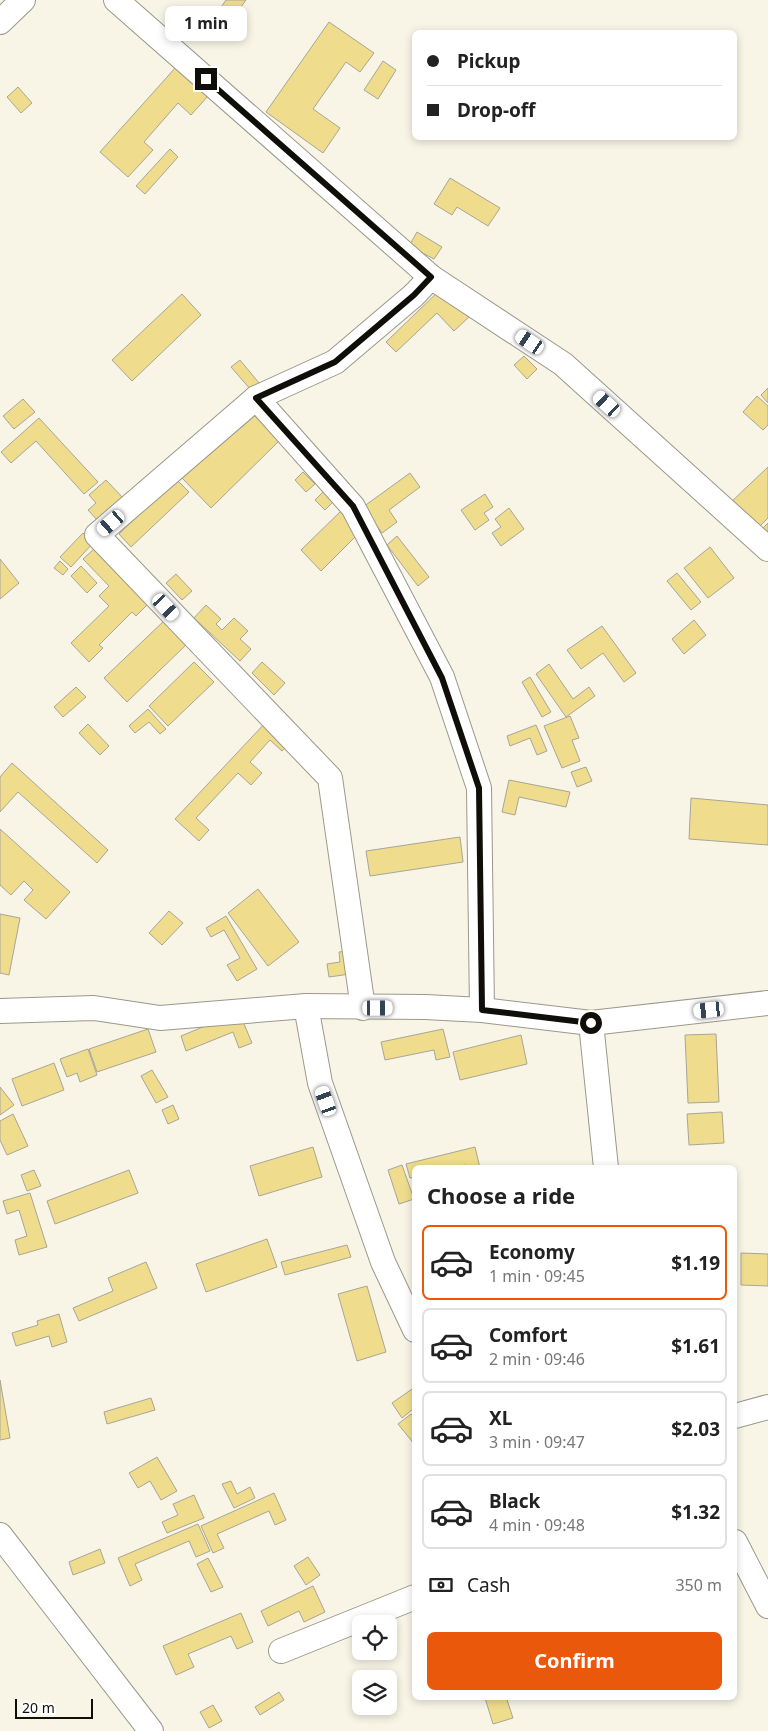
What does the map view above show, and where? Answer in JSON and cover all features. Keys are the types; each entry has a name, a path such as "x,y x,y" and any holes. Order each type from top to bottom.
{"street":[{"path":"0,22 22,0"},
{"path":"116,0 431,277 563,364 768,549"},
{"path":"362,1008 330,778 97,535 256,398 335,362 414,295 431,277"},
{"path":"256,398 353,506 442,678 479,788 482,1010"},
{"path":"0,1011 94,1008 160,1018 306,1006 482,1010 591,1023 768,1003"},
{"path":"306,1006 320,1083 384,1262 412,1323"},
{"path":"591,1023 606,1165"},
{"path":"737,1415 768,1407"},
{"path":"0,1535 151,1731"},
{"path":"737,1546 768,1606"},
{"path":"281,1651 412,1598"}],"building":[{"path":"226,0 246,0 232,19 219,10"},
{"path":"329,22 374,53 360,72 346,62 313,109 340,128 323,153 266,112"},
{"path":"383,61 396,70 378,99 364,90"},
{"path":"176,67 208,96 191,115 178,103 144,142 153,150 128,177 100,152"},
{"path":"18,87 32,103 21,113 7,97"},
{"path":"170,149 178,157 145,194 136,186"},
{"path":"450,178 500,208 488,226 457,207 452,215 434,204"},
{"path":"417,232 442,247 434,259 409,246"},
{"path":"442,288 470,316 454,331 437,313 396,352 386,342"},
{"path":"182,294 201,315 132,381 112,360"},
{"path":"524,356 537,369 527,379 514,365"},
{"path":"240,360 259,383 251,390 231,367"},
{"path":"768,388 768,403 761,395"},
{"path":"757,396 768,406 768,425 763,430 743,412"},
{"path":"23,399 35,412 14,429 3,416"},
{"path":"250,411 279,441 211,508 182,478"},
{"path":"39,418 98,482 84,494 36,441 11,463 1,452"},
{"path":"768,467 768,518 756,530 730,503"},
{"path":"303,472 315,484 306,492 295,480"},
{"path":"410,473 420,487 389,510 397,522 382,533 363,507"},
{"path":"176,479 189,492 131,547 119,534"},
{"path":"106,480 124,499 99,522 88,510 96,503 89,495"},
{"path":"326,489 336,499 325,510 315,500"},
{"path":"485,494 493,507 484,513 489,520 475,530 461,510"},
{"path":"509,508 524,529 501,546 492,533 501,527 495,519"},
{"path":"342,510 362,530 321,571 301,550"},
{"path":"768,523 768,542 759,532"},
{"path":"83,533 93,543 71,567 60,557"},
{"path":"397,536 429,577 418,586 387,545"},
{"path":"710,547 734,578 708,598 684,568"},
{"path":"94,549 149,603 136,616 132,612 99,645 103,648 89,662 71,643 109,606 99,596 109,586 83,559"},
{"path":"0,559 19,583 0,599"},
{"path":"60,561 68,569 63,575 54,568"},
{"path":"81,566 97,583 87,593 71,576"},
{"path":"677,573 701,602 691,610 667,581"},
{"path":"176,574 192,591 182,600 166,583"},
{"path":"206,605 221,619 216,624 222,630 234,618 248,631 240,639 251,649 240,661 194,618"},
{"path":"166,619 189,642 127,702 104,678"},
{"path":"694,620 706,635 684,654 672,639"},
{"path":"602,626 636,673 624,682 603,653 581,669 567,650"},
{"path":"194,662 214,682 168,726 149,706"},
{"path":"262,662 285,683 274,695 252,673"},
{"path":"549,664 573,699 589,687 595,696 566,717 536,674"},
{"path":"530,677 551,712 542,717 522,682"},
{"path":"76,687 86,697 63,717 54,707"},
{"path":"148,709 166,729 160,734 149,722 135,733 129,726"},
{"path":"570,716 579,738 572,740 580,761 562,768 544,726"},
{"path":"267,721 290,743 282,751 270,740 250,762 262,773 251,785 238,773 196,818 209,830 199,841 175,819"},
{"path":"88,724 109,746 100,755 79,733"},
{"path":"536,725 547,751 537,755 530,738 510,746 507,736"},
{"path":"12,763 108,850 97,863 18,792 0,812 0,777"},
{"path":"586,767 592,781 577,787 571,772"},
{"path":"509,780 570,792 566,807 519,797 515,815 502,812"},
{"path":"691,798 768,805 768,845 689,839"},
{"path":"0,829 70,892 46,919 24,900 33,890 24,881 11,895 0,885"},
{"path":"460,837 463,862 370,876 366,851"},
{"path":"258,889 299,942 268,966 228,913"},
{"path":"169,911 183,923 162,945 149,933"},
{"path":"0,914 20,918 9,975 0,973"},
{"path":"226,916 257,969 237,981 227,965 240,958 224,930 211,937 206,928"},
{"path":"354,950 357,973 329,977 327,964 340,962 339,952"},
{"path":"239,1012 252,1043 239,1048 233,1032 186,1051 181,1036"},
{"path":"148,1029 156,1052 97,1072 89,1049"},
{"path":"443,1029 450,1057 436,1060 434,1050 385,1060 381,1042"},
{"path":"716,1034 719,1102 688,1103 685,1035"},
{"path":"521,1035 527,1064 460,1080 453,1052"},
{"path":"88,1049 97,1075 80,1082 77,1073 67,1077 60,1059"},
{"path":"54,1063 64,1090 22,1106 12,1079"},
{"path":"152,1070 168,1097 156,1103 141,1076"},
{"path":"0,1087 14,1105 0,1115"},
{"path":"173,1105 179,1119 168,1124 162,1110"},
{"path":"722,1112 724,1143 689,1145 687,1114"},
{"path":"13,1114 28,1146 7,1155 0,1140 0,1121"},
{"path":"313,1147 322,1177 259,1196 250,1166"},
{"path":"475,1147 479,1165 412,1165 412,1178 410,1178 406,1164"},
{"path":"402,1165 412,1193 412,1200 399,1204 388,1170"},
{"path":"34,1170 41,1186 27,1191 21,1175"},
{"path":"129,1170 138,1193 55,1224 47,1201"},
{"path":"30,1193 47,1247 19,1255 15,1240 27,1236 19,1210 7,1214 3,1201"},
{"path":"267,1239 277,1267 206,1292 196,1264"},
{"path":"347,1245 351,1257 285,1275 281,1262"},
{"path":"741,1253 768,1254 768,1286 741,1285"},
{"path":"146,1262 157,1288 79,1321 73,1308 113,1291 108,1278"},
{"path":"367,1286 386,1352 357,1361 338,1294"},
{"path":"59,1314 67,1342 52,1347 49,1336 16,1346 12,1333 38,1325 37,1321"},
{"path":"0,1380 10,1438 0,1440"},
{"path":"412,1389 412,1410 402,1418 392,1403"},
{"path":"151,1398 155,1410 107,1424 104,1412"},
{"path":"412,1415 412,1441 398,1424"},
{"path":"157,1457 177,1491 161,1500 150,1481 138,1488 129,1473"},
{"path":"231,1481 237,1494 250,1487 255,1498 234,1508 222,1484"},
{"path":"274,1493 286,1520 275,1525 269,1511 217,1534 224,1548 213,1553 201,1526"},
{"path":"194,1495 204,1518 167,1533 162,1522 178,1515 173,1504"},
{"path":"198,1524 210,1551 196,1557 189,1541 135,1564 142,1580 130,1586 118,1558"},
{"path":"100,1549 105,1563 73,1575 69,1562"},
{"path":"308,1557 320,1575 306,1585 294,1566"},
{"path":"208,1558 223,1587 211,1592 197,1564"},
{"path":"313,1586 325,1612 304,1622 299,1611 268,1626 261,1611"},
{"path":"241,1613 253,1642 237,1649 231,1636 188,1654 194,1667 176,1675 163,1646"},
{"path":"279,1692 284,1700 260,1715 255,1707"},
{"path":"486,1700 507,1700 513,1718 493,1724"},
{"path":"213,1705 222,1721 209,1728 200,1712"}],"route":[{"path":"206,79 431,277 414,295 335,362 256,398 353,506 442,678 479,788 482,1010 591,1023"}]}
